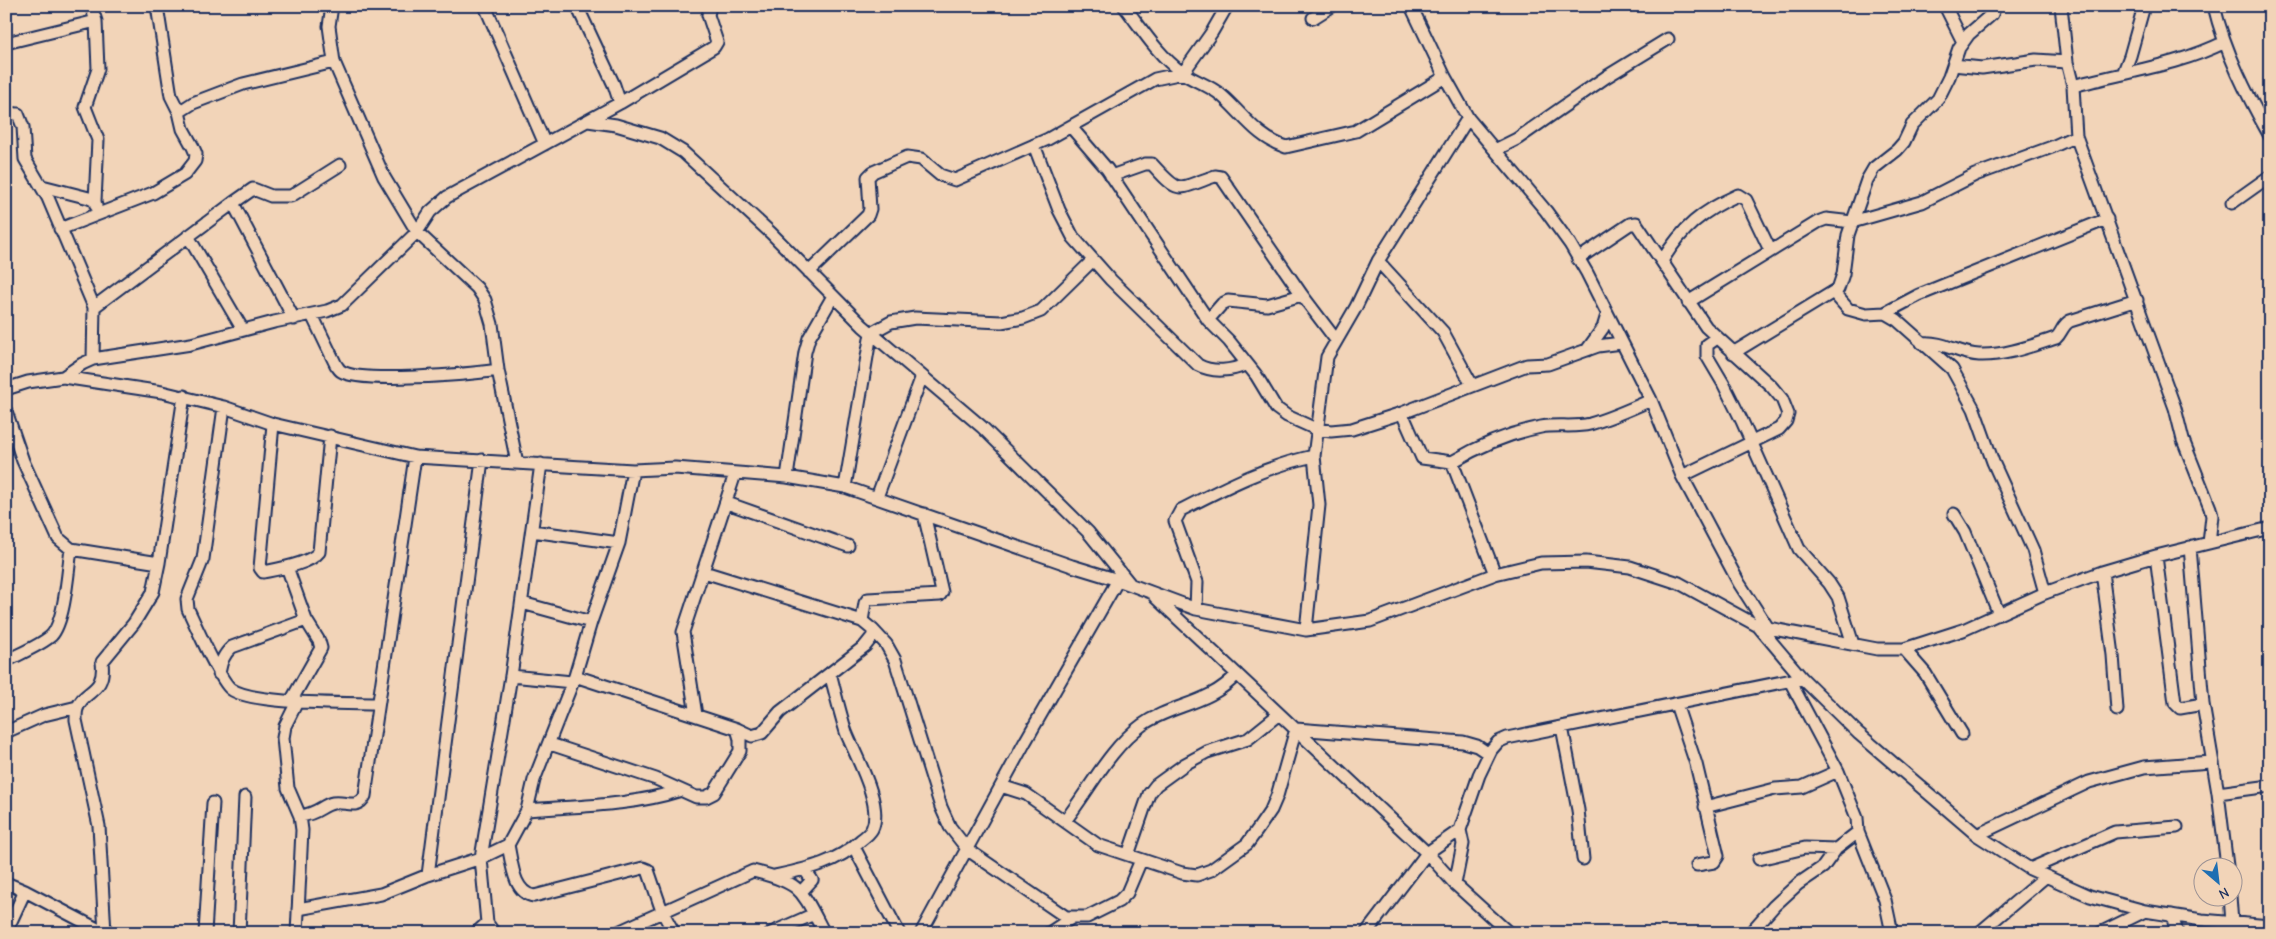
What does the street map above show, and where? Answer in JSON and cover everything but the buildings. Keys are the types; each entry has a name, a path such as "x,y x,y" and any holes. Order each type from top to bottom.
{"street":[{"path":"91,6 96,21 98,69 85,107 98,140 95,201 100,215"},
{"path":"60,229 154,193 174,182 190,167 196,154 183,129 179,112 171,96 157,6"},
{"path":"332,6 329,26 334,62 384,177 417,232 477,288 485,300 492,324 498,370 517,462"},
{"path":"485,6 545,144"},
{"path":"577,6 614,85 620,103"},
{"path":"63,377 93,359 192,344 243,330 312,315 342,305 417,232 430,212 447,197 490,172 588,121 714,47 716,42 708,15 710,6"},
{"path":"1124,6 1148,40 1182,73 1206,84 1222,96 1258,133 1275,144 1286,147 1356,131 1445,77"},
{"path":"809,272 868,215 870,209 868,177 873,172 908,157 920,159 940,175 955,180 1034,145 1071,127 1155,79 1182,73 1212,32 1227,6"},
{"path":"1313,18 1332,6"},
{"path":"1411,6 1445,77 1468,118 1546,211 1578,259 1651,400 1682,476 1739,583 1763,627 1802,678 1858,733 1977,835 2030,869 2090,896 2145,911 2267,928"},
{"path":"1945,6 1963,42"},
{"path":"1733,353 1833,292 1841,283 1857,203 1874,168 1897,150 1904,142 1912,125 1938,99 1963,42 1969,34 1992,14 1995,6"},
{"path":"2061,6 2067,62 2073,86 2076,136 2137,300 2175,408 2183,440 2210,508 2212,516 2209,543"},
{"path":"2123,74 2144,6"},
{"path":"2215,7 2225,42 2241,83 2270,136"},
{"path":"6,42 96,21"},
{"path":"1495,150 1517,139 1606,77 1668,39"},
{"path":"2073,86 2201,54 2225,42"},
{"path":"1953,64 1982,68 2036,60 2067,62"},
{"path":"179,112 193,103 243,84 334,62"},
{"path":"171,96 193,103"},
{"path":"6,113 18,114 22,120 23,154 30,169 42,186 94,307 93,359"},
{"path":"1306,630 1319,505 1314,456 1316,429 1327,357 1356,307 1378,261 1468,118"},
{"path":"588,121 616,125 660,138 683,152 771,233 871,333 982,427 1088,532 1131,585"},
{"path":"1071,127 1083,139 1111,176 1208,320 1229,341 1256,375 1276,408 1287,416 1316,429 1352,429 1402,413 1527,365 1548,364 1608,344 1621,344"},
{"path":"1688,302 1729,278 1770,250 1826,219 1852,222 1922,202 1975,175 2052,147 2076,136"},
{"path":"1034,145 1059,210 1073,237 1092,261 1198,365 1211,370 1224,370 1247,364"},
{"path":"1111,176 1145,164 1152,164 1173,187 1180,188 1215,176 1221,176 1302,295 1336,340"},
{"path":"94,307 254,189 271,196 291,196 340,165"},
{"path":"2232,203 2270,176"},
{"path":"42,186 95,201"},
{"path":"1662,261 1676,238 1688,225 1738,196 1746,200 1770,250"},
{"path":"233,203 294,319"},
{"path":"1833,292 1842,305 1848,309 1866,314 1885,313 1928,291 2107,218"},
{"path":"1578,259 1636,223 1706,328 1771,386 1782,399 1788,414 1786,421 1779,429 1682,476"},
{"path":"188,236 243,330"},
{"path":"871,333 891,322 915,318 1001,322 1023,318 1041,311 1092,261"},
{"path":"1378,261 1443,332 1472,385"},
{"path":"1208,320 1222,304 1228,301 1266,304 1302,295"},
{"path":"787,477 805,352 809,338 833,296"},
{"path":"1922,343 1941,343 1977,355 1999,354 2056,338 2070,321 2137,300"},
{"path":"1885,313 1897,320 1952,369 1974,409 1993,462 2034,550 2045,593"},
{"path":"312,315 336,365 341,371 351,375 394,377 469,374 498,370"},
{"path":"1586,351 1602,328 1607,316"},
{"path":"845,487 871,333"},
{"path":"1717,338 1707,345 1707,356 1723,382 1799,549 1829,583 1838,597 1853,644"},
{"path":"877,497 922,376"},
{"path":"6,389 28,382 63,377 184,396 274,424 415,456 633,470 675,468 787,477 845,487 1072,566 1118,580 1151,594 1196,609 1306,630 1370,621 1495,574 1541,563 1586,562 1630,567 1680,583 1763,627 1877,649 1904,649 1931,642 2045,593 2102,572 2190,547 2270,528"},
{"path":"6,732 44,715 77,707 100,682 103,673 102,662 134,623 153,592 184,396"},
{"path":"1402,413 1422,458 1452,462 1492,442 1524,432 1542,427 1589,424 1618,415 1651,400"},
{"path":"224,407 203,559 187,599 188,609 219,674 231,689 250,696 294,702 378,704"},
{"path":"6,411 23,461 58,538 72,549 159,563"},
{"path":"274,424 260,568 263,572 287,567 313,558 319,552 330,436"},
{"path":"300,816 318,812 333,803 354,805 362,801 365,796 415,456"},
{"path":"1196,609 1198,582 1178,531 1175,521 1177,515 1190,505 1261,471 1284,462 1314,456"},
{"path":"428,875 482,460"},
{"path":"1452,462 1495,574"},
{"path":"476,933 490,928 481,858 511,676 541,464"},
{"path":"298,909 381,894 428,875 481,858 508,845 527,810 534,780 550,744 574,679 591,622 619,543 633,470"},
{"path":"696,715 683,632 735,474"},
{"path":"727,503 848,546"},
{"path":"862,621 865,603 868,599 940,595 942,592 924,514"},
{"path":"1954,514 1965,532 1999,614"},
{"path":"532,531 619,543"},
{"path":"2190,547 2203,704 2211,762 2218,793 2226,856"},
{"path":"6,660 51,636 57,627 62,616 72,549"},
{"path":"2156,556 2175,703 2180,708 2203,704"},
{"path":"287,567 306,620 319,641 321,648 294,702 285,726 283,738 288,788 300,816 302,830 297,933"},
{"path":"704,572 862,621 873,630 886,644 895,660 941,807 950,827 968,850 1066,917 1087,917 1119,901 1127,893 1141,860"},
{"path":"2102,572 2113,655 2117,710"},
{"path":"921,933 968,850 1001,786 1118,580"},
{"path":"1151,594 1427,853 1455,884 1509,933"},
{"path":"522,603 591,622"},
{"path":"219,674 221,662 226,653 232,648 306,620"},
{"path":"511,676 574,679 696,715 752,736 762,733 780,712 865,646 873,636 873,630"},
{"path":"1904,649 1925,673 1962,734"},
{"path":"775,876 816,867 839,857 872,831 874,814 869,788 846,731 830,673"},
{"path":"1065,821 1087,792 1105,762 1143,724 1159,716 1196,703 1231,682 1237,674"},
{"path":"1455,884 1463,844 1460,830 1479,774 1489,754 1498,742 1507,738 1802,678"},
{"path":"1790,681 1838,771 1857,818 1858,832 1885,900 1892,933"},
{"path":"1676,704 1696,764 1718,856 1714,862 1697,865"},
{"path":"77,707 76,720 100,826 105,933"},
{"path":"1128,855 1149,794 1156,785 1192,760 1237,741 1248,739 1279,714"},
{"path":"1562,728 1578,810 1583,859"},
{"path":"550,744 656,779 696,797 706,797 714,793 740,751 740,739 737,729"},
{"path":"1001,786 1026,794 1098,845 1182,873 1197,875 1211,870 1247,844 1271,810 1296,729"},
{"path":"1296,729 1463,742 1477,746 1489,754"},
{"path":"1977,835 2089,782 2144,767 2211,762"},
{"path":"1705,806 1775,789 1802,788 1838,771"},
{"path":"2218,793 2270,786"},
{"path":"527,810 659,797 678,790"},
{"path":"240,933 245,797"},
{"path":"205,933 213,803"},
{"path":"2030,869 2091,840 2115,832 2177,827"},
{"path":"1366,933 1427,853 1460,830"},
{"path":"1750,933 1774,906 1798,884 1823,867 1836,849 1858,832"},
{"path":"508,845 518,885 528,895 534,896 643,868 648,870 662,911 674,933"},
{"path":"854,847 899,933"},
{"path":"1759,859 1805,848 1836,849"},
{"path":"801,892 812,880 805,870"},
{"path":"616,933 753,871 790,882 801,892 824,933"},
{"path":"1979,933 2045,877"},
{"path":"6,884 25,891 105,933"},
{"path":"6,932 25,891"},
{"path":"2231,906 2232,923"},
{"path":"2100,933 2145,911"},
{"path":"771,933 814,914"},
{"path":"2172,915 2177,933"},
{"path":"1049,933 1073,917"}]}
